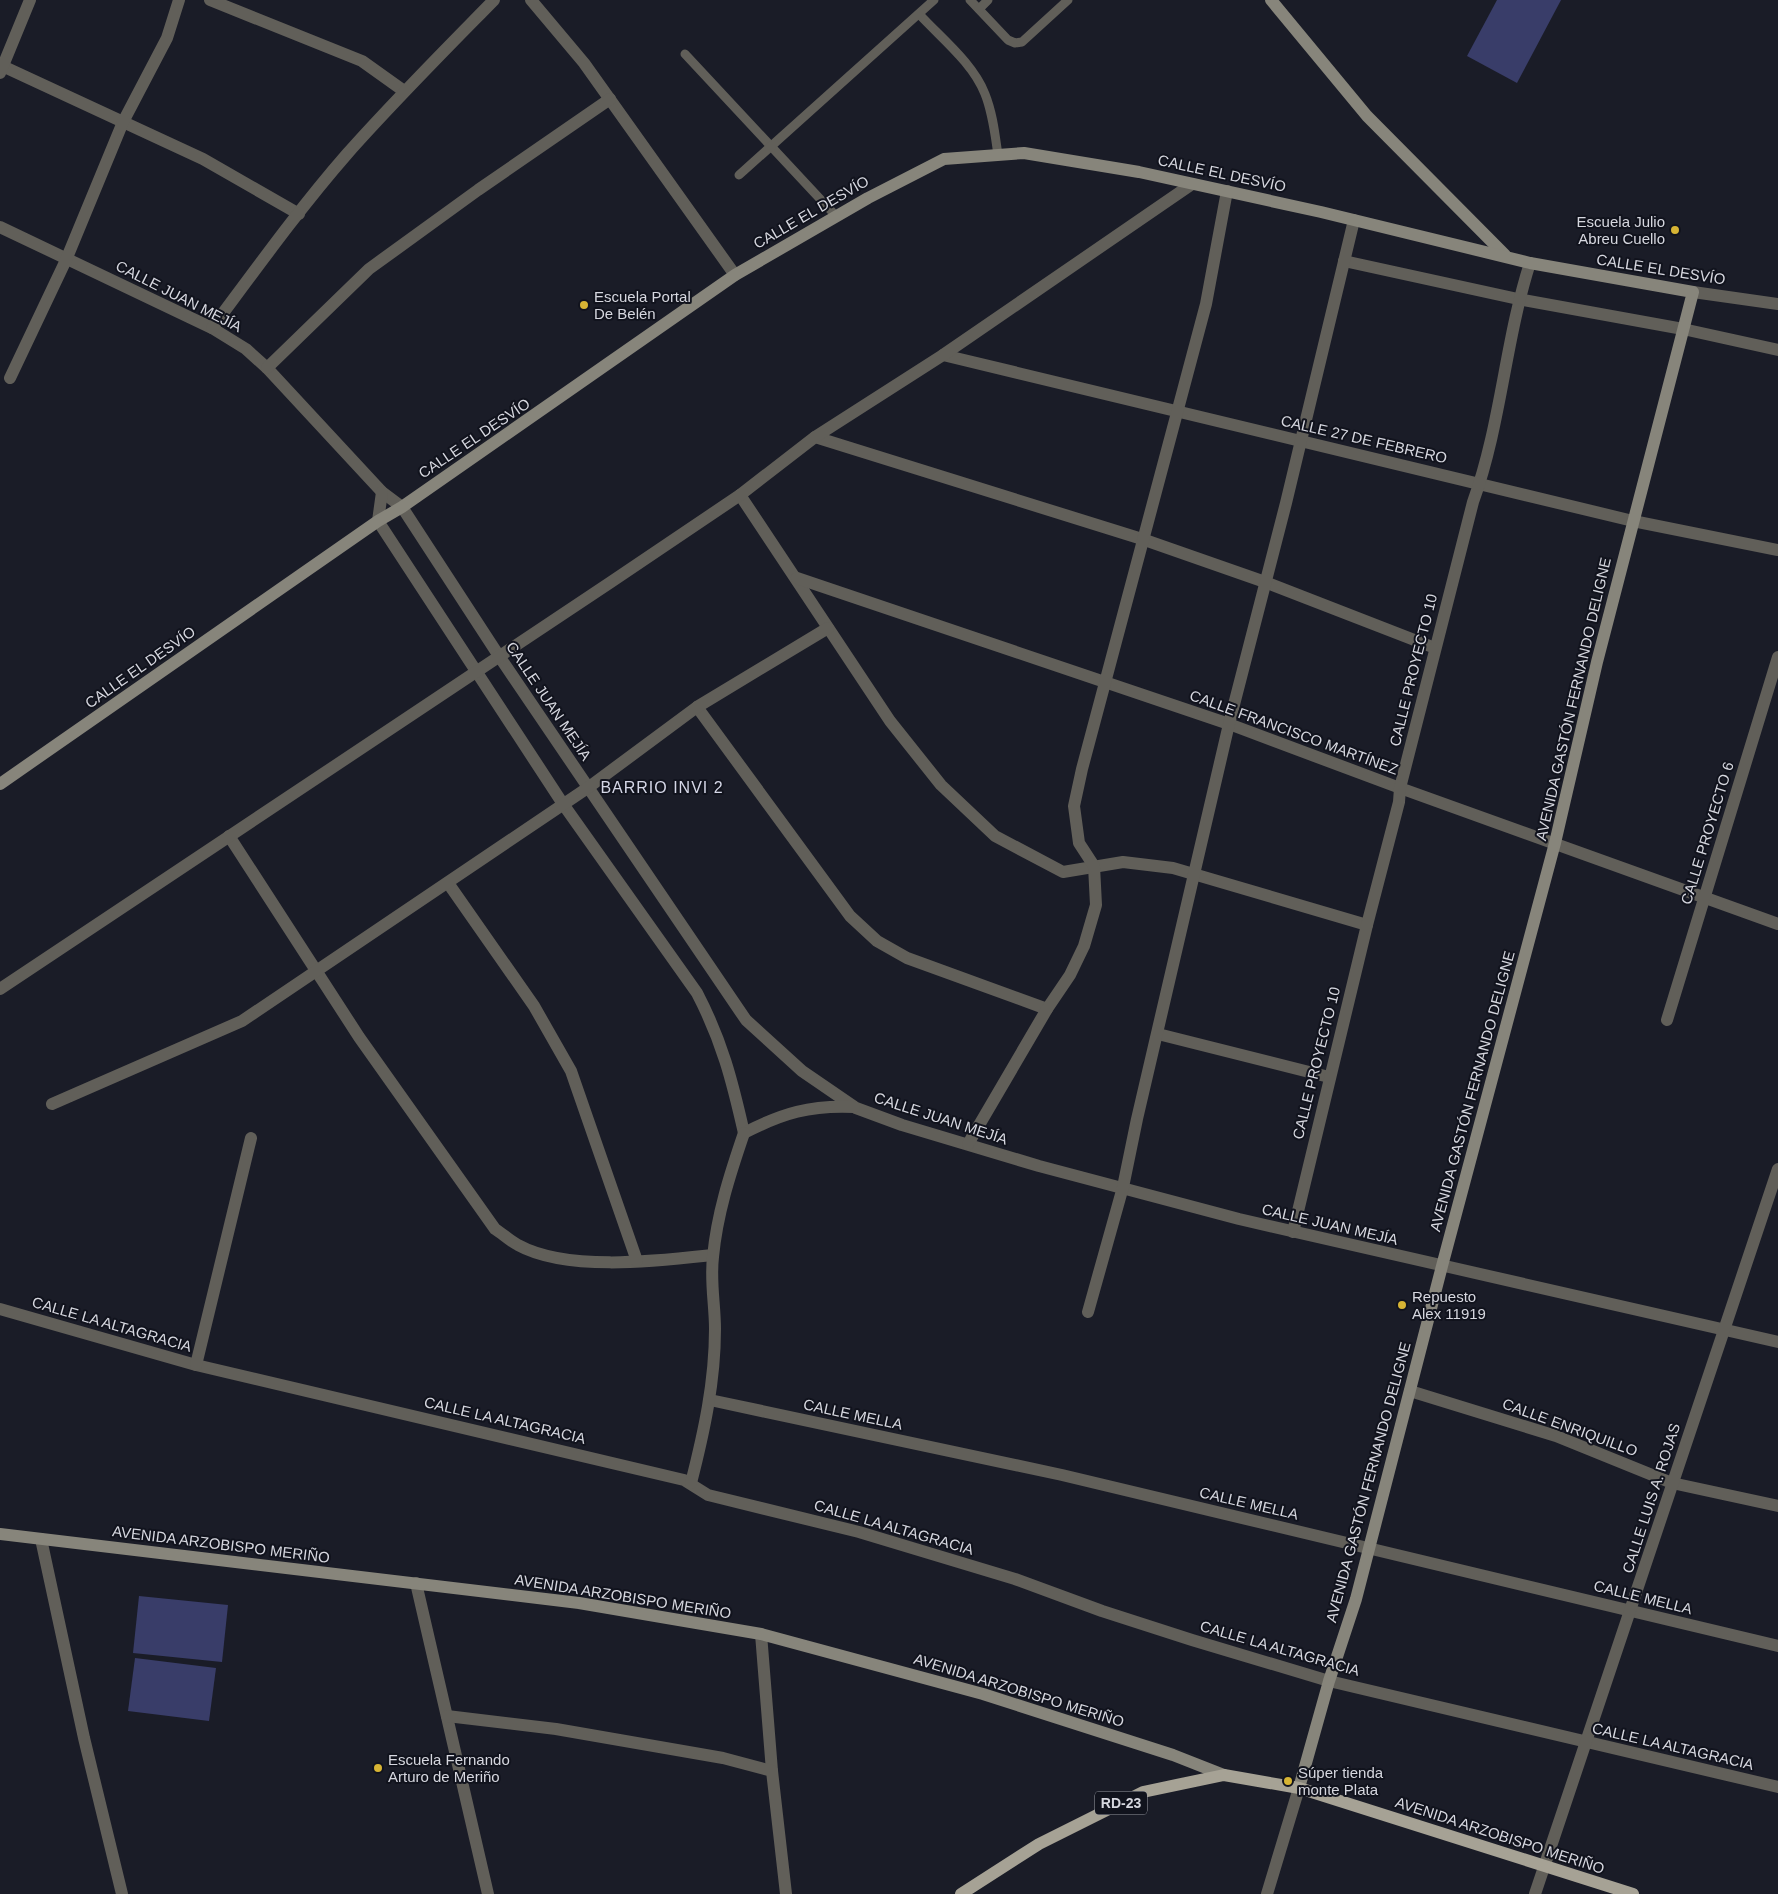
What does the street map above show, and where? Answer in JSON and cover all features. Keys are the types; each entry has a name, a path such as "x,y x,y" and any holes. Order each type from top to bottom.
{"main road":[{"name":"RD-23","path":"961,1894 1039,1844 1143,1792 1224,1775 1299,1788"},
{"name":"AVENIDA ARZOBISPO MERIÑO","path":"1299,1788 1633,1894"}],"street":[{"path":"30,0 1,68 203,159 299,214"},
{"path":"10,378 66,260 123,122 167,38 180,0"},
{"path":"210,0 362,61 404,91"},
{"path":"212,328 346,155 404,91 494,0"},
{"path":"531,0 584,63 736,275"},
{"path":"1271,0 1367,116 1505,255"},
{"path":"267,368 369,268 610,99"},
{"name":"CALLE EL DESVÍO","path":"0,784 736,275 836,216 944,159 1024,153 1139,172 1530,262 1693,292 1778,304"},
{"path":"0,989 740,495 815,437 943,355 1192,184"},
{"path":"968,1144 1047,1009 1070,976 1084,946 1096,905 1094,866 1079,843 1074,806 1142,539 1206,304 1227,191"},
{"path":"1088,1312 1123,1187 1137,1119 1196,873 1229,724 1302,440 1354,220"},
{"name":"CALLE JUAN MEJÍA","path":"0,227 212,328 246,349 267,368 382,492 402,507 498,656 746,1020 802,1071 856,1108 902,1125 968,1144 1293,1232 1778,1342"},
{"path":"1344,261 1518,299 1683,329 1778,350"},
{"name":"CALLE PROYECTO 10","path":"1293,1232 1329,1077 1399,802 1400,788 1435,648 1480,483 1504,380 1518,299 1530,262"},
{"name":"AVENIDA GASTÓN FERNANDO DELIGNE","path":"1267,1894 1329,1681 1356,1599 1442,1266 1555,843 1633,521 1693,292"},
{"name":"CALLE 27 DE FEBRERO","path":"943,355 1633,521 1778,550"},
{"path":"815,437 1142,539 1265,582 1435,648"},
{"path":"382,492 378,521 563,804 696,993 715,1027 728,1065 744,1133 718,1220 711,1270 715,1329 710,1400 691,1482"},
{"path":"740,495 797,578 890,721 941,785 995,836 1063,872 1123,862 1196,873 1367,925"},
{"name":"CALLE FRANCISCO MARTÍNEZ","path":"797,578 1106,680 1704,899 1778,924"},
{"path":"52,1104 242,1021 589,788 697,707 828,628"},
{"name":"CALLE PROYECTO 6","path":"1667,1020 1778,657"},
{"path":"697,707 850,916 877,941 907,958 1047,1009"},
{"path":"229,836 359,1037 496,1229 518,1245 544,1254 579,1261 637,1261 713,1255"},
{"path":"448,883 534,1006 571,1072 637,1261"},
{"path":"1158,1034 1329,1077"},
{"path":"744,1133 772,1119 802,1110 824,1106 856,1108"},
{"path":"196,1365 251,1138"},
{"name":"CALLE LUIS A. ROJAS","path":"1535,1894 1778,1169"},
{"name":"CALLE LA ALTAGRACIA","path":"0,1309 196,1365 691,1482 708,1495 886,1540 1015,1579 1102,1611 1192,1640 1329,1681 1778,1787"},
{"name":"CALLE ENRIQUILLO","path":"1410,1391 1556,1436 1672,1483 1778,1506"},
{"name":"CALLE MELLA","path":"710,1400 1062,1475 1778,1646"},
{"name":"AVENIDA ARZOBISPO MERIÑO","path":"0,1534 579,1603 761,1634 983,1694 1172,1754 1224,1775"},
{"path":"41,1539 84,1738 122,1894"},
{"path":"416,1583 488,1894"},
{"path":"761,1634 772,1771 786,1894"},
{"path":"447,1716 556,1729 723,1758 772,1771"}],"lane":[{"path":"739,175 934,0"},
{"path":"970,0 1008,40 1015,43 1022,42 1068,0"},
{"path":"979,9 988,0"},
{"path":"919,14 972,71 985,93 991,112 998,155"},
{"path":"684,54 836,216"}],"shaded area":[{"path":"1497,0 1561,0 1517,83 1467,56"},
{"path":"139,1596 228,1605 222,1662 133,1653"},
{"path":"135,1658 216,1668 209,1721 128,1711"}],"place":[{"name":"Escuela Julio Abreu Cuello","path":"1675,230"},
{"name":"Escuela Portal De Belén","path":"584,305"},
{"name":"Repuesto Alex 11919","path":"1402,1305"},
{"name":"Escuela Fernando Arturo de Meriño","path":"378,1768"},
{"name":"Súper tienda monte Plata","path":"1288,1781"}],"district":[{"name":"BARRIO INVI 2","path":"662,787"}]}
